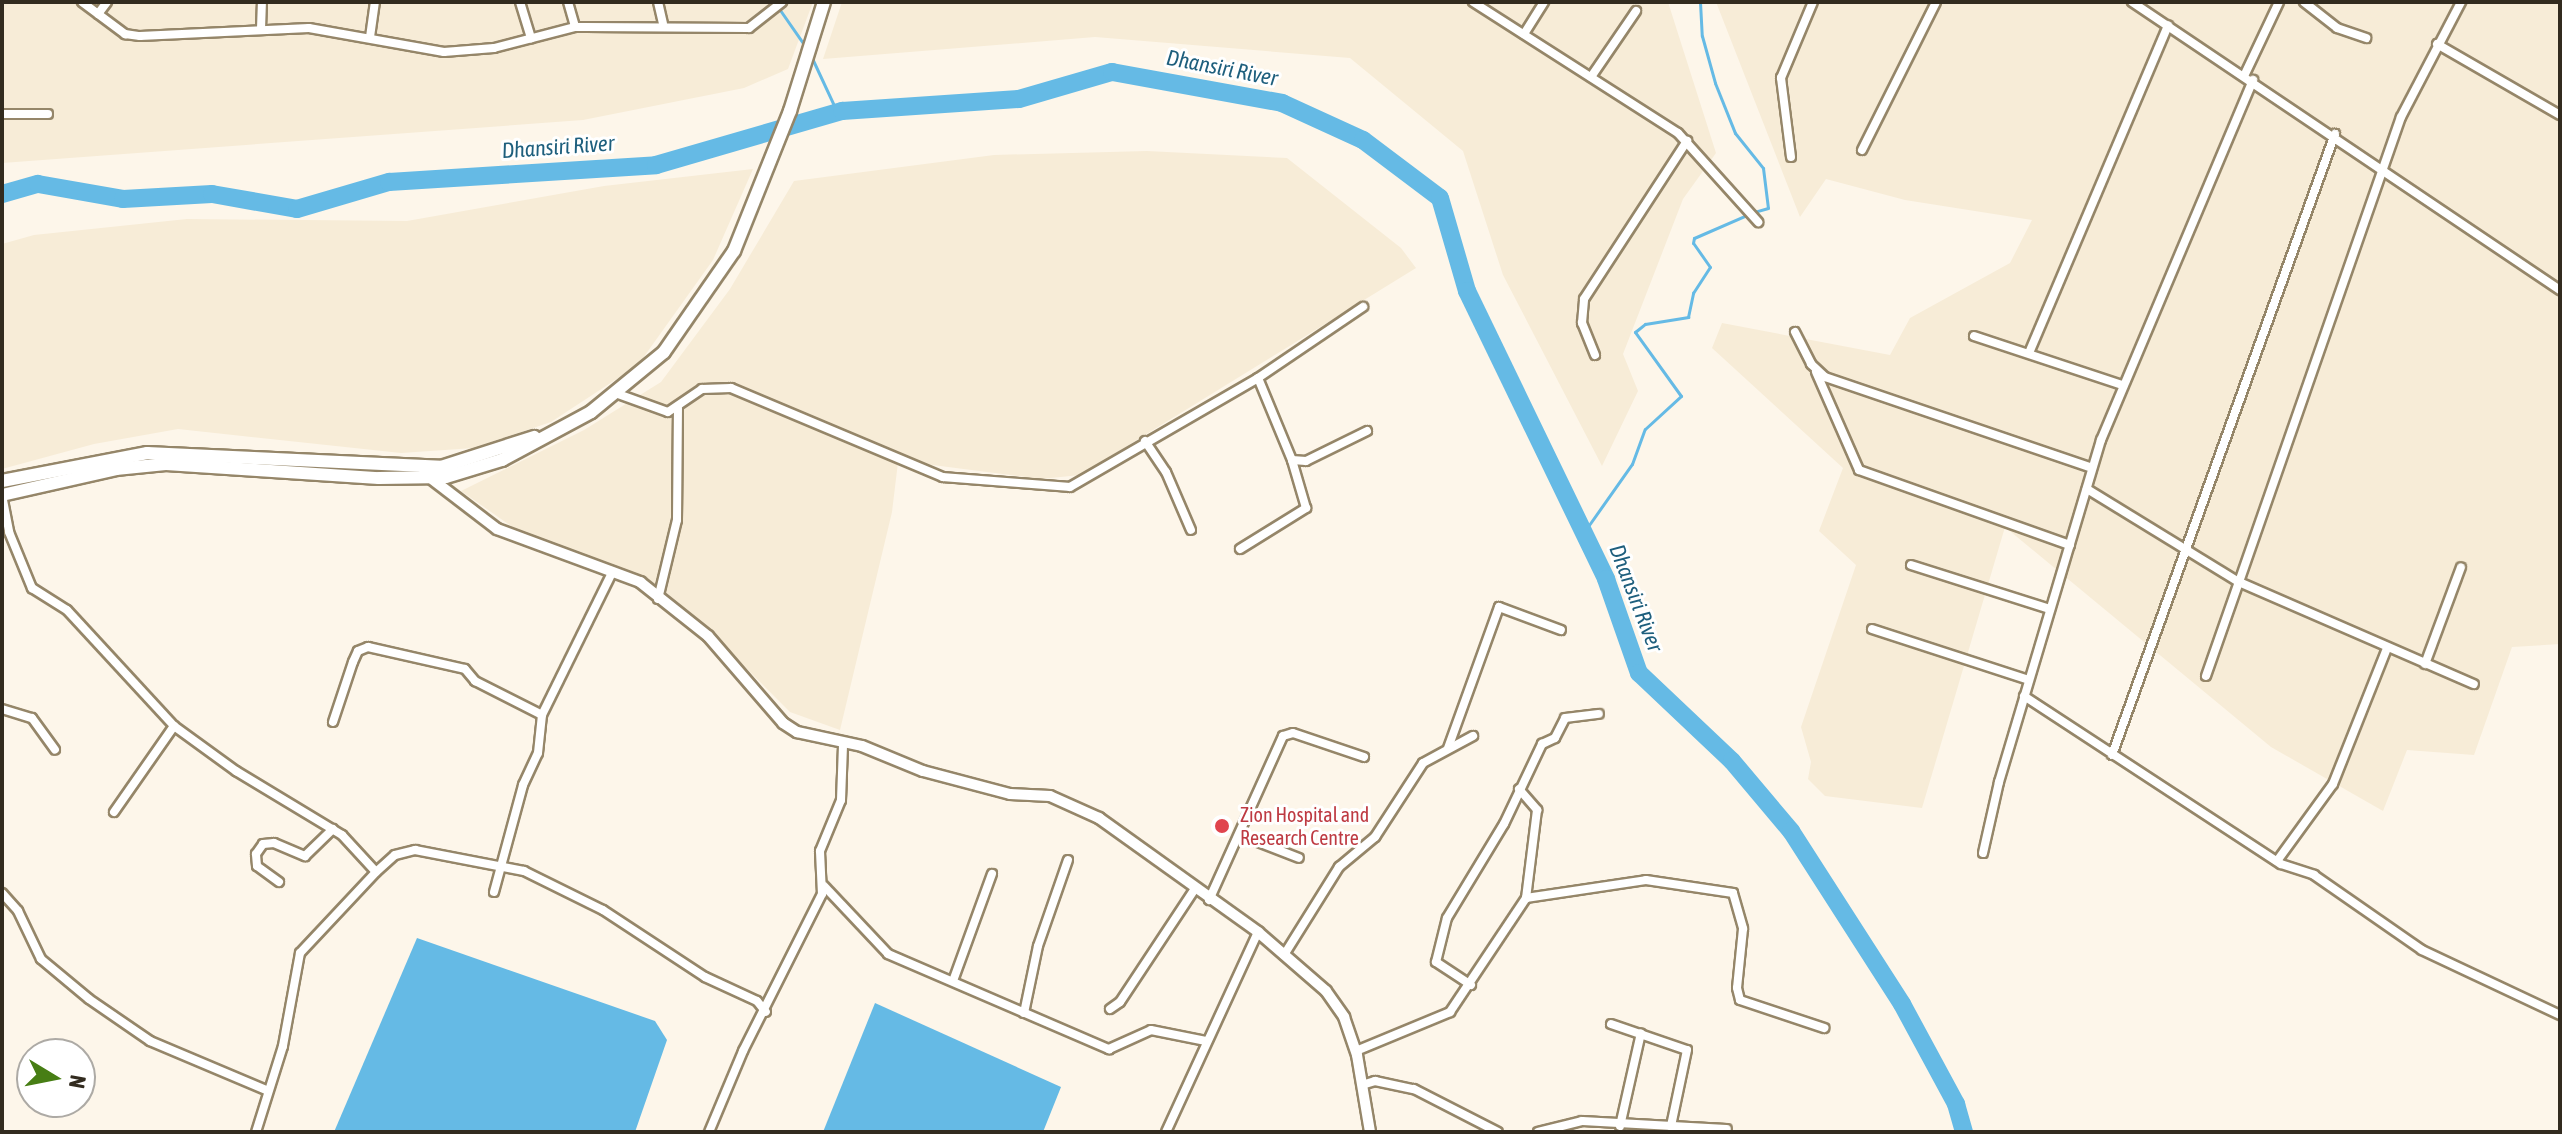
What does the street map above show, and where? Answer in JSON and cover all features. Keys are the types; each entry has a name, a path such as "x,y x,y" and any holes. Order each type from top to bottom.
{"main road":[{"path":"2,495 154,465 429,479 480,469 618,394 680,332 734,251 758,199 824,2"},
{"path":"2,481 147,453 420,469 473,460 552,432"}],"street":[{"path":"82,2 125,34 140,36 309,28 444,52 494,48 575,27 663,23 749,28 782,2"},
{"path":"98,14 107,2"},
{"path":"261,29 262,2"},
{"path":"370,37 375,2"},
{"path":"520,2 531,38"},
{"path":"568,2 575,27"},
{"path":"658,2 663,23"},
{"path":"1473,2 1687,141 1758,222"},
{"path":"1524,34 1544,2"},
{"path":"1791,157 1781,78 1813,2"},
{"path":"1862,150 1936,2"},
{"path":"2132,2 2335,134 2560,290"},
{"path":"2245,74 2279,2"},
{"path":"2304,2 2337,28 2366,38"},
{"path":"2206,676 2410,97 2461,2"},
{"path":"1591,77 1636,11"},
{"path":"2029,353 2168,25"},
{"path":"2437,44 2560,115"},
{"path":"1983,853 2024,696 2092,468 2122,385 2253,80"},
{"path":"2,114 48,114"},
{"path":"2112,755 2335,134"},
{"path":"1595,355 1582,323 1584,299 1687,141"},
{"path":"618,394 657,411 678,408 702,389 731,388 853,435 916,469 1034,487 1079,484 1145,441 1258,378 1363,307"},
{"path":"1795,332 1859,470 2070,545"},
{"path":"1974,336 2122,385"},
{"path":"1815,370 2092,468"},
{"path":"1240,549 1303,513 1307,503 1258,378"},
{"path":"658,599 677,520 678,408"},
{"path":"1292,460 1306,461 1367,431"},
{"path":"1145,441 1166,472 1191,530"},
{"path":"420,469 497,529 611,575 640,582 708,636 783,723 843,745 1010,794 1050,796 1078,804 1194,890 1258,932 1326,991 1344,1017 1356,1051 1370,1132"},
{"path":"2087,489 2239,582 2474,684"},
{"path":"2,495 9,532 32,588 67,610 174,726 236,771 333,829 376,872"},
{"path":"1911,565 2050,609"},
{"path":"2425,664 2461,567"},
{"path":"494,892 523,785 538,753 542,715 611,575"},
{"path":"1448,748 1499,607 1561,630"},
{"path":"1872,629 2029,680"},
{"path":"333,722 353,662 362,647 465,669 475,681 542,715"},
{"path":"2277,861 2333,784 2387,648"},
{"path":"2024,696 2277,861 2314,875 2422,950 2560,1015"},
{"path":"2,709 32,718 55,750"},
{"path":"1471,985 1439,965 1435,951 1447,918 1504,824 1534,756 1555,738 1565,718 1599,714"},
{"path":"114,812 174,726"},
{"path":"1209,900 1283,736 1293,733 1364,757"},
{"path":"1284,955 1339,867 1375,837 1423,763 1473,736"},
{"path":"709,1132 743,1051 766,1012 824,886 820,851 841,800 843,745"},
{"path":"1356,1051 1439,1020 1471,985 1526,898 1537,810 1519,789"},
{"path":"279,882 257,866 256,854 263,844 305,856 333,829"},
{"path":"1240,835 1299,858"},
{"path":"256,1132 266,1090 283,1046 300,953 376,872 395,855 415,850 501,865 603,910 705,977 749,997 766,1012"},
{"path":"1024,1013 1038,946 1068,860"},
{"path":"953,981 992,874"},
{"path":"1526,898 1646,880 1733,893 1743,929 1737,988 1740,1000 1824,1028"},
{"path":"824,886 874,944 1109,1049 1151,1030 1206,1041"},
{"path":"1110,1009 1120,1002 1194,890"},
{"path":"2,893 18,911 41,959 89,999 150,1041 266,1090"},
{"path":"1166,1132 1258,932"},
{"path":"1611,1024 1687,1050 1677,1128"},
{"path":"1620,1126 1641,1033"},
{"path":"1362,1085 1375,1081 1414,1089 1498,1132"},
{"path":"1538,1132 1568,1122 1654,1130 1727,1129"}],"shaded area":[{"path":"2,2 813,2 788,69 744,88 583,120 2,163"},
{"path":"842,2 1668,2 1716,153 1683,199 1623,354 1638,391 1602,466 1503,275 1463,151 1350,58 1095,37 823,59"},
{"path":"1716,2 2560,2 2560,644 2512,647 2474,755 2407,750 2383,811 2271,747 2005,527 1922,808 1825,796 1808,779 1811,762 1801,727 1856,565 1819,531 1843,468 1712,348 1722,323 1890,355 1910,318 2010,263 2032,220 1905,200 1826,179 1800,217"},
{"path":"1147,151 1287,158 1401,248 1416,268 1080,475 1041,479 917,463 899,454 892,512 840,730 790,712 713,635 642,578 527,537 461,491 584,430 661,382 730,289 794,181 994,155"},
{"path":"753,169 713,260 638,365 551,422 474,448 401,453 178,429 94,444 2,469 2,244 34,235 187,219 407,221 604,186"}],"water":[{"path":"417,938 655,1021 667,1040 635,1132 334,1132"},
{"path":"875,1003 1061,1087 1043,1132 823,1132"}],"waterway":[{"path":"1700,2 1702,36 1715,83 1735,133 1763,168 1768,208 1754,212"},
{"path":"780,10 805,46"},
{"path":"811,56 837,112"},
{"name":"Dhansiri River","path":"2,194 38,184 123,199 212,194 297,209 389,182 656,165 842,111 1019,99 1112,72 1282,103 1363,140 1440,198 1467,291 1606,579 1639,673 1732,761 1791,831 1902,1004 1956,1104 1964,1132"},
{"path":"1584,532 1632,464 1645,429 1681,396 1635,332 1645,324 1688,317 1693,293 1710,267 1693,243 1694,238 1747,215"}],"place":[{"name":"Zion Hospital and Research Centre","path":"1222,826"}]}
